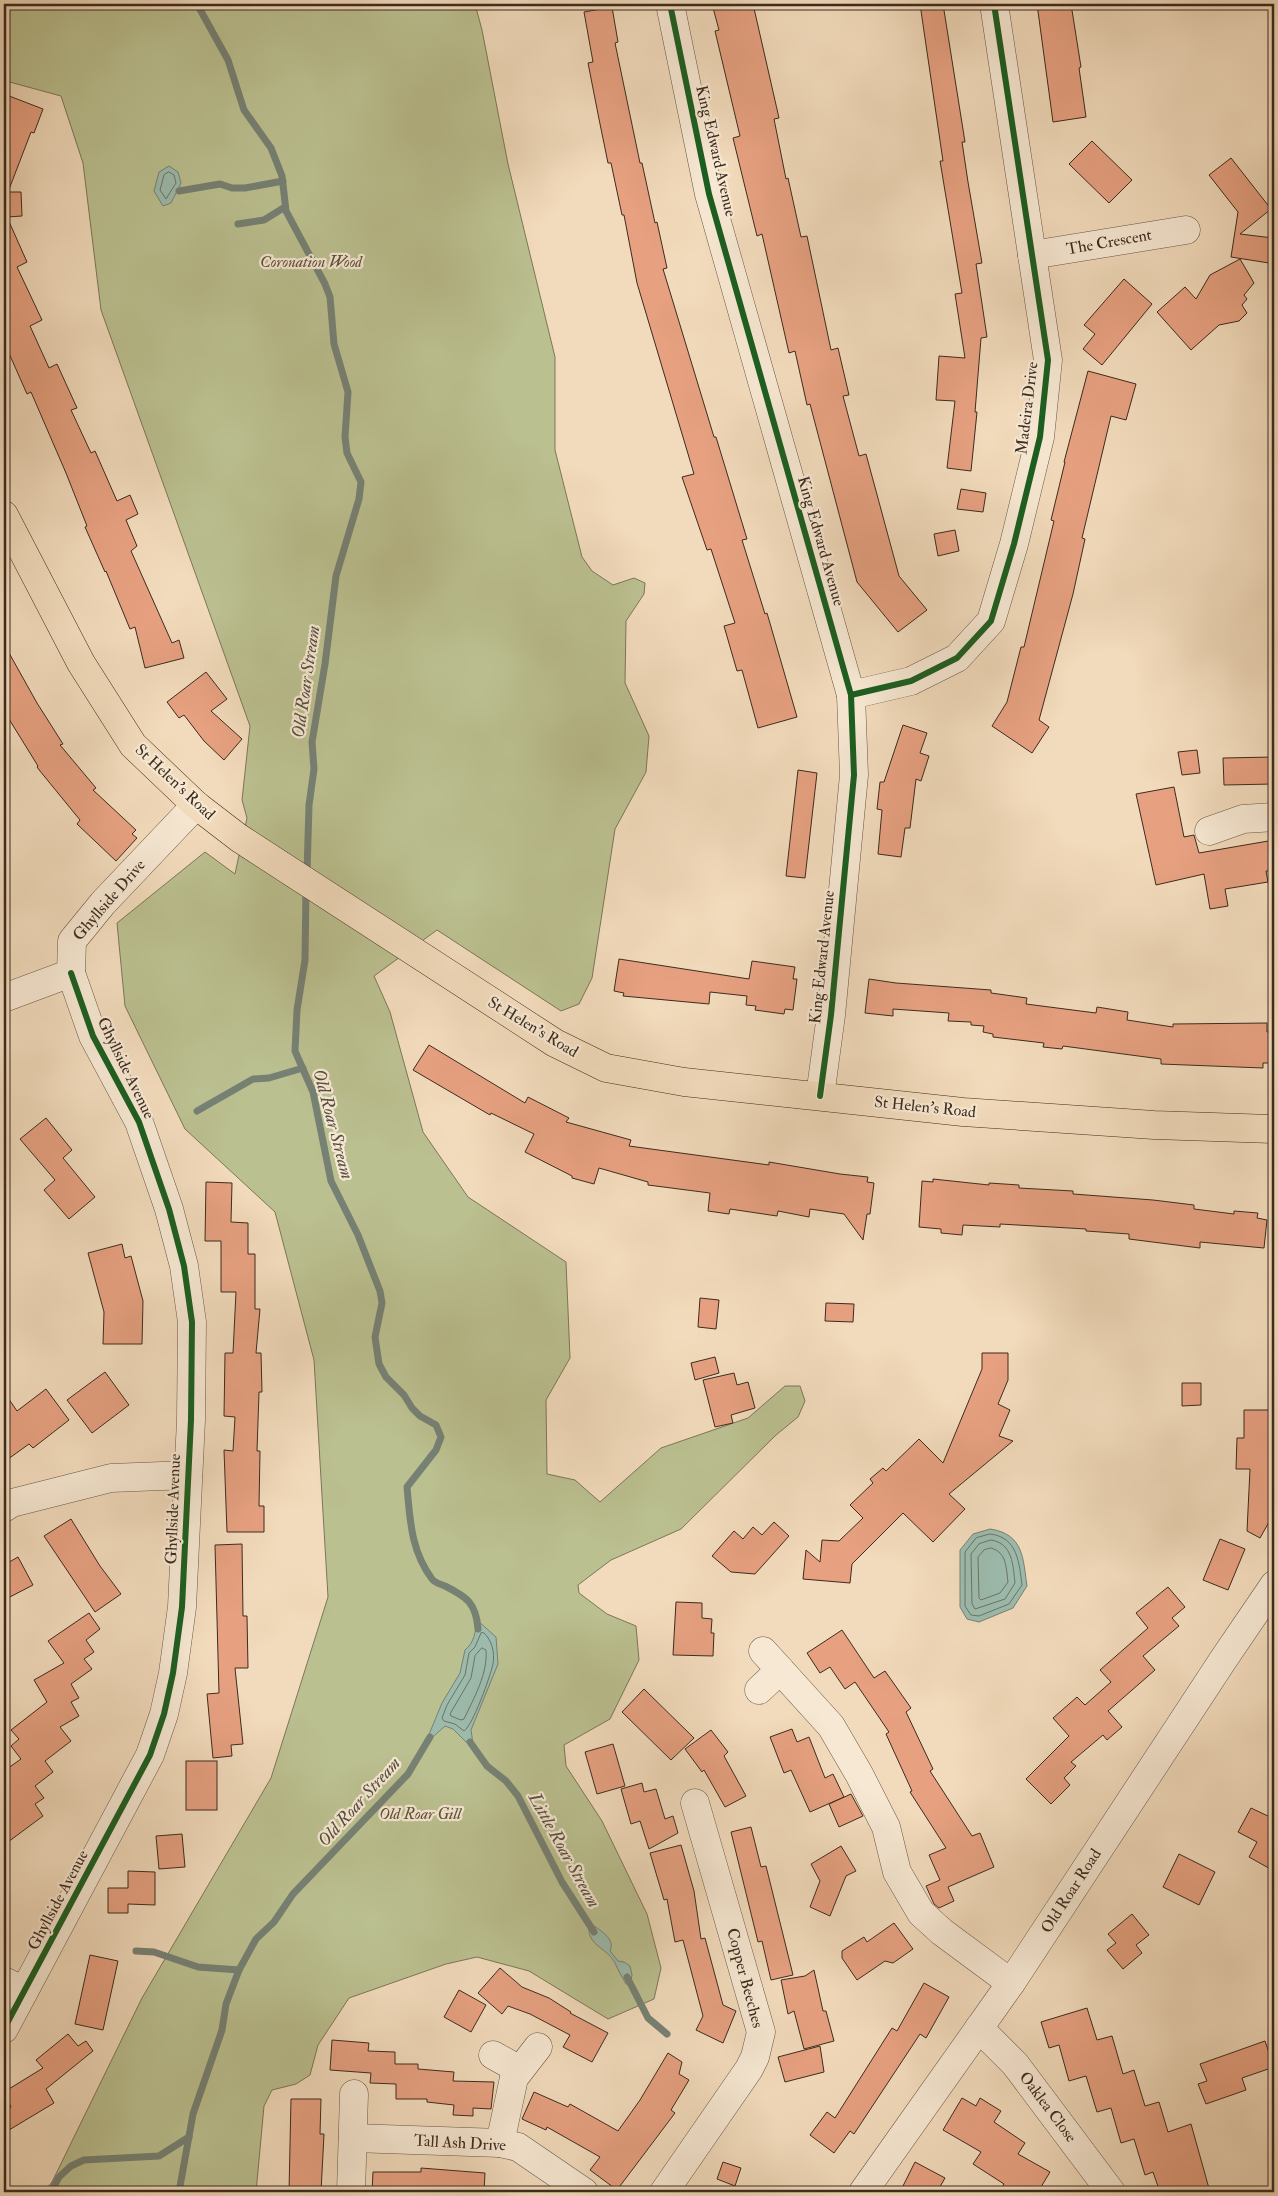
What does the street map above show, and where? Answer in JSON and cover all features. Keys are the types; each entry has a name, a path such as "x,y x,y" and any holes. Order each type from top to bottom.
{"main road":[{"name":"St Helen's Road","path":"4,514 81,663 133,744 196,805 239,838 555,1043 606,1068 684,1082 963,1112 1154,1125 1274,1129"}],"street":[{"name":"King Edward Avenue","path":"670,4 709,194 851,695 854,775 820,1096"},
{"name":"Madeira Drive","path":"851,695 910,681 957,658 991,621 1014,544 1040,437 1048,360 994,4"},
{"name":"The Crescent","path":"1032,255 1186,230"},
{"name":"Ghyllside Drive","path":"71,973 72,941 103,903 196,805"},
{"path":"1209,831 1243,819 1274,817"},
{"path":"4,998 71,973"},
{"name":"Ghyllside Avenue","path":"4,2029 14,1986 150,1755 164,1714 173,1673 182,1607 192,1322 184,1266 169,1209 138,1122 93,1036 71,973"},
{"path":"4,1508 12,1503 111,1478 188,1475"},
{"name":"Old Roar Road","path":"863,2192 1011,1983 1222,1660 1274,1586"},
{"path":"759,1690 772,1661 830,1726 859,1774 886,1827 897,1872 921,1913 942,1932 1011,1983"},
{"name":"Copper Beeches","path":"664,2192 749,2069 755,2057 761,2032 714,1825 695,1803"},
{"name":"Oaklea Close","path":"978,2028 1015,2064 1111,2192"},
{"path":"500,2142 510,2090 518,2069 538,2047"},
{"path":"493,2055 518,2069"},
{"path":"351,2192 354,2094"},
{"name":"Tall Ash Drive","path":"352,2138 500,2142 518,2147 584,2192"}],"green space":[{"path":"4,4 475,4 482,30 508,164 555,357 555,450 582,557 592,571 613,585 634,578 645,583 644,594 626,621 625,683 649,736 646,772 615,829 592,978 579,1004 561,1011 437,930 374,976 390,1012 423,1132 468,1197 566,1262 570,1358 546,1400 547,1474 575,1480 600,1502 661,1448 748,1418 785,1386 800,1386 805,1401 798,1417 776,1435 681,1529 611,1560 578,1585 579,1593 607,1614 636,1626 639,1660 610,1719 564,1745 566,1766 602,1821 647,1914 661,1968 654,1999 608,2019 529,1971 477,1957 446,1964 349,1998 318,2045 310,2075 296,2084 272,2090 264,2106 256,2192 44,2192 52,2182 142,1998 271,1778 328,1597 314,1360 275,1212 185,1129 125,1006 117,923 205,852 235,874 247,818 242,800 250,726 101,310 83,163 61,96 6,81 4,83"}],"water":[{"path":"169,166 178,172 181,183 171,203 163,206 154,191 159,172"},
{"path":"990,1529 1010,1536 1016,1542 1022,1557 1027,1586 1013,1608 979,1622 967,1619 960,1607 960,1550 973,1534"},
{"path":"477,1620 496,1637 498,1664 471,1730 474,1750 453,1729 445,1726 425,1744 442,1703 460,1673 465,1650 473,1640"},
{"path":"590,1923 609,1938 611,1942 610,1951 618,1961 630,1966 632,1975 630,1985 626,1984 611,1958 593,1941 589,1930"}],"building":[{"path":"712,4 753,4 779,118 774,119 786,179 788,178 801,237 807,236 831,350 838,348 849,395 843,396 859,456 866,454 899,576 927,610 898,632 857,582 810,404 807,405 795,351 789,353 762,234 757,236 733,138 740,136 715,31 719,30"},
{"path":"920,4 943,4 965,142 962,142 968,182 982,263 976,264 987,337 981,338 975,412 977,412 971,471 947,468 955,401 936,400 939,356 965,358 955,294 962,293 940,161 943,161"},
{"path":"1037,4 1071,4 1081,67 1079,68 1086,117 1053,122"},
{"path":"612,7 618,42 615,43 640,163 642,163 667,268 663,269 747,539 742,540 765,614 767,613 797,717 758,728 742,670 737,671 724,626 735,623 711,549 707,550 682,477 694,474 637,283 624,215 622,215 611,163 608,163 599,119 588,63 593,62 584,12"},
{"path":"4,94 43,109 34,133 31,132 8,192 21,192 22,216 7,217 27,262 17,267 42,320 30,326 49,368 57,364 77,408 71,410 91,453 95,451 117,501 130,495 138,514 126,520 137,546 131,551 172,643 179,640 184,658 145,668 135,627 130,629 85,527 87,526 66,473 31,392 27,394 4,342"},
{"path":"1092,141 1132,180 1109,203 1069,164"},
{"path":"1231,158 1271,209 1240,234 1273,238 1269,263 1231,257 1238,212 1209,175"},
{"path":"1240,259 1254,283 1244,295 1247,299 1242,305 1247,313 1239,321 1219,325 1191,350 1157,312 1185,287 1196,299 1210,275"},
{"path":"1124,279 1152,304 1102,365 1083,349 1095,334 1084,325"},
{"path":"1088,371 1136,384 1126,420 1111,416 1082,538 1085,539 1073,594 1039,720 1049,727 1032,753 992,726 1007,702 1021,647 1024,647 1054,521 1051,520 1064,462"},
{"path":"961,489 986,493 983,512 957,509"},
{"path":"955,530 959,551 938,556 934,534"},
{"path":"4,644 37,703 63,744 60,745 96,788 93,790 136,830 132,834 137,838 116,861 77,824 80,820 37,767 4,711"},
{"path":"206,672 227,699 211,711 242,739 224,760 204,741 184,715 179,718 167,702"},
{"path":"903,725 927,733 920,753 929,756 921,781 916,779 910,828 905,828 901,857 878,854 882,810 877,809 880,782 884,782"},
{"path":"1197,750 1200,773 1182,775 1178,752"},
{"path":"1274,757 1274,784 1224,785 1223,758"},
{"path":"798,770 817,773 805,878 786,876"},
{"path":"1174,787 1184,837 1194,835 1199,853 1274,840 1274,871 1266,871 1268,882 1225,889 1228,906 1210,909 1204,874 1156,885 1136,794"},
{"path":"619,959 749,979 752,961 795,967 793,979 797,979 793,1010 785,1009 784,1014 755,1010 756,1006 746,1005 747,996 710,992 709,1004 623,996 624,993 614,991"},
{"path":"869,979 896,983 991,990 991,993 1027,998 1026,1004 1096,1013 1097,1007 1128,1012 1127,1020 1173,1027 1173,1024 1267,1023 1267,1032 1273,1032 1273,1063 1263,1063 1263,1068 1161,1064 1161,1059 1063,1046 1062,1049 1043,1047 1044,1043 993,1037 993,1034 983,1032 984,1026 971,1025 971,1022 948,1021 949,1013 893,1009 893,1016 865,1013"},
{"path":"429,1045 525,1103 528,1097 569,1118 566,1122 631,1140 629,1146 769,1165 769,1162 868,1177 867,1182 874,1183 870,1214 867,1214 863,1240 844,1214 810,1209 809,1217 778,1211 777,1216 730,1209 729,1214 708,1211 710,1193 648,1185 648,1182 599,1168 594,1184 572,1178 572,1176 525,1152 534,1134 491,1113 490,1115 413,1070"},
{"path":"46,1118 72,1150 63,1158 95,1197 69,1219 44,1190 55,1180 20,1139"},
{"path":"933,1179 989,1185 989,1183 1019,1185 1019,1188 1073,1191 1073,1194 1153,1200 1194,1205 1194,1209 1234,1214 1234,1211 1258,1213 1257,1218 1267,1220 1264,1248 1200,1242 1200,1248 1129,1239 1129,1234 1086,1231 1086,1229 1000,1224 1000,1227 963,1225 962,1235 941,1233 941,1229 919,1227 922,1181 933,1182"},
{"path":"206,1182 232,1183 231,1222 248,1223 248,1254 255,1254 255,1309 260,1309 256,1353 261,1353 262,1392 259,1392 257,1451 260,1451 259,1506 264,1506 264,1532 227,1532 224,1450 233,1451 235,1417 224,1416 225,1353 233,1353 236,1292 221,1292 221,1241 205,1241"},
{"path":"122,1244 125,1258 131,1256 143,1301 142,1344 103,1344 104,1312 88,1253"},
{"path":"700,1298 719,1300 716,1329 698,1327"},
{"path":"826,1303 854,1304 853,1322 825,1321"},
{"path":"982,1353 1008,1353 1008,1380 998,1404 1010,1410 999,1436 1013,1441 949,1494 965,1509 933,1542 903,1513 852,1564 850,1583 803,1579 806,1550 820,1562 822,1540 839,1541 863,1518 850,1505 873,1483 870,1479 883,1468 886,1471 919,1439 943,1463 982,1369"},
{"path":"715,1357 719,1373 695,1380 691,1363"},
{"path":"105,1372 129,1405 92,1433 67,1400"},
{"path":"734,1373 737,1385 748,1382 755,1408 731,1415 733,1423 715,1427 703,1380"},
{"path":"1182,1383 1201,1383 1201,1405 1182,1406"},
{"path":"46,1389 69,1420 33,1448 29,1444 4,1462 4,1392 17,1411"},
{"path":"1244,1410 1274,1410 1273,1515 1260,1538 1247,1531 1250,1469 1236,1469 1237,1438 1244,1438"},
{"path":"71,1519 100,1566 121,1594 95,1612 44,1536"},
{"path":"774,1522 789,1536 755,1574 731,1572 712,1556 734,1531 743,1539 753,1527 762,1535"},
{"path":"1220,1539 1245,1549 1228,1590 1203,1580"},
{"path":"242,1544 243,1616 247,1616 248,1668 235,1668 243,1744 231,1745 232,1756 213,1758 207,1694 219,1693 215,1545"},
{"path":"18,1557 33,1585 4,1600 4,1565"},
{"path":"1168,1587 1185,1607 1172,1618 1179,1626 1143,1656 1155,1670 1108,1711 1122,1727 1107,1740 1103,1735 1071,1762 1076,1766 1064,1778 1070,1785 1051,1804 1026,1779 1069,1736 1053,1718 1077,1697 1085,1705 1111,1682 1100,1670 1148,1628 1136,1613"},
{"path":"676,1602 702,1603 702,1618 712,1619 711,1633 714,1633 713,1656 673,1655"},
{"path":"89,1613 100,1629 86,1640 94,1652 84,1659 92,1669 71,1684 79,1698 71,1702 79,1716 60,1727 71,1741 45,1761 53,1772 35,1786 44,1798 35,1804 43,1816 4,1845 4,1771 21,1759 11,1746 19,1739 11,1730 47,1702 34,1680 64,1663 48,1641"},
{"path":"842,1630 874,1678 885,1671 911,1708 906,1712 933,1769 930,1771 972,1836 980,1833 994,1867 948,1887 954,1901 939,1908 934,1904 926,1886 940,1880 929,1855 946,1848 910,1792 912,1791 886,1734 889,1732 855,1682 845,1689 830,1667 820,1673 807,1653"},
{"path":"644,1689 694,1738 671,1760 622,1712"},
{"path":"792,1729 797,1742 809,1737 825,1778 833,1774 844,1797 810,1812 791,1770 784,1773 770,1737"},
{"path":"711,1730 728,1752 724,1756 746,1796 725,1807 704,1770 702,1772 685,1749"},
{"path":"613,1744 625,1786 597,1794 585,1752"},
{"path":"186,1761 217,1761 217,1810 186,1810"},
{"path":"642,1783 644,1792 656,1789 665,1819 673,1816 678,1833 649,1849 640,1821 631,1824 621,1789"},
{"path":"851,1794 863,1816 839,1827 829,1804"},
{"path":"1251,1808 1270,1817 1274,1809 1274,1871 1249,1857 1257,1842 1238,1832"},
{"path":"751,1827 761,1867 766,1866 793,1975 771,1980 762,1941 758,1942 731,1832"},
{"path":"182,1834 185,1867 159,1869 156,1836"},
{"path":"681,1845 694,1891 701,1939 705,1938 723,2005 736,2011 723,2043 696,2030 703,2016 683,1940 675,1942 667,1899 664,1900 650,1853"},
{"path":"841,1846 856,1871 846,1876 830,1916 810,1907 820,1881 811,1864"},
{"path":"1179,1854 1215,1872 1199,1905 1163,1887"},
{"path":"128,1871 155,1872 155,1905 128,1904 128,1913 108,1913 108,1888 128,1888"},
{"path":"1132,1914 1149,1935 1136,1945 1142,1953 1123,1969 1107,1950 1116,1943 1108,1934"},
{"path":"894,1923 913,1949 893,1963 885,1961 857,1980 842,1958 842,1951 864,1937 867,1942"},
{"path":"90,1955 118,1961 103,2030 75,2024"},
{"path":"500,1968 522,1987 549,1998 570,2013 608,2033 592,2062 563,2047 570,2035 530,2014 508,2006 502,2014 478,1993"},
{"path":"814,1970 823,2011 826,2011 834,2041 804,2049 794,2011 788,2014 781,1980 805,1976"},
{"path":"924,1983 949,1997 926,2038 920,2034 854,2134 850,2131 834,2153 810,2135 827,2112 835,2118 892,2028 897,2031"},
{"path":"459,1990 486,2005 471,2032 444,2017"},
{"path":"1087,2008 1097,2040 1112,2036 1123,2074 1134,2070 1145,2106 1159,2102 1168,2132 1191,2124 1210,2192 1160,2192 1153,2172 1145,2175 1134,2139 1121,2143 1111,2108 1097,2112 1086,2076 1069,2081 1059,2045 1049,2048 1041,2022"},
{"path":"68,2034 78,2046 86,2041 93,2051 46,2089 54,2103 4,2133 4,2111 11,2107 4,2092 43,2068 36,2060"},
{"path":"332,2040 369,2043 368,2051 395,2052 395,2064 418,2064 418,2069 454,2072 453,2081 494,2082 491,2109 473,2108 473,2116 453,2115 454,2105 427,2102 427,2099 396,2099 396,2084 370,2083 371,2073 330,2070"},
{"path":"1265,2041 1274,2067 1242,2078 1246,2090 1206,2104 1198,2084 1207,2081 1200,2064"},
{"path":"820,2046 824,2072 785,2082 778,2057"},
{"path":"668,2053 682,2062 679,2074 689,2080 671,2110 675,2113 617,2190 590,2170 600,2157 547,2127 546,2130 522,2119 534,2092 568,2107 570,2104 618,2131 640,2100"},
{"path":"962,2098 976,2106 980,2098 1001,2111 994,2122 1025,2143 1018,2154 1050,2172 1038,2192 999,2192 1004,2184 973,2164 981,2152 943,2130"},
{"path":"291,2099 321,2099 320,2134 324,2134 321,2192 289,2192"},
{"path":"723,2162 741,2168 735,2186 717,2179"},
{"path":"915,2162 945,2178 937,2192 900,2192"},
{"path":"421,2168 485,2173 484,2192 372,2192 373,2172 421,2172"}],"waterway":[{"name":"Old Roar Stream","path":"197,4 228,60 244,110 271,148 282,176 286,211 330,297 334,344 348,392 345,437 347,453 361,482 359,499 336,576 325,664 312,742 314,769 309,805 307,873"},
{"path":"179,191 220,184 232,188 245,188 283,181"},
{"path":"238,224 264,220 285,207"},
{"name":"Old Roar Stream","path":"306,889 305,960 297,1010 295,1051 313,1092 331,1181 358,1235 380,1291 382,1303 375,1337 379,1364 386,1377 404,1395 412,1408 420,1416 436,1425 441,1437 436,1450 407,1487 416,1546 425,1568 433,1580 459,1594 469,1602 475,1613 478,1629"},
{"path":"197,1111 253,1079 269,1078 303,1068"},
{"name":"Old Roar Stream","path":"179,2192 193,2114 222,2030 226,2004 239,1970 256,1939 274,1922 293,1894 408,1774 430,1737"},
{"name":"Little Roar Stream","path":"470,1742 487,1766 506,1781 518,1796 562,1882 594,1932"},
{"path":"136,1951 154,1952 198,1967 239,1970"},
{"path":"627,1977 648,2018 667,2034"},
{"path":"51,2192 59,2177 71,2166 84,2160 159,2156 189,2137"}],"cycle path":[{"path":"670,4 709,194 851,695 854,775 831,1015 820,1096"},
{"path":"851,695 911,681 957,658 991,621 1014,544 1040,437 1048,360 994,4"},
{"path":"4,2029 150,1755 164,1714 173,1673 182,1607 191,1420 192,1322 184,1266 169,1209 139,1122 93,1036 71,973"}],"park label":[{"name":"Coronation Wood","path":"311,262"},
{"name":"Old Roar Gill","path":"420,1814"}]}
